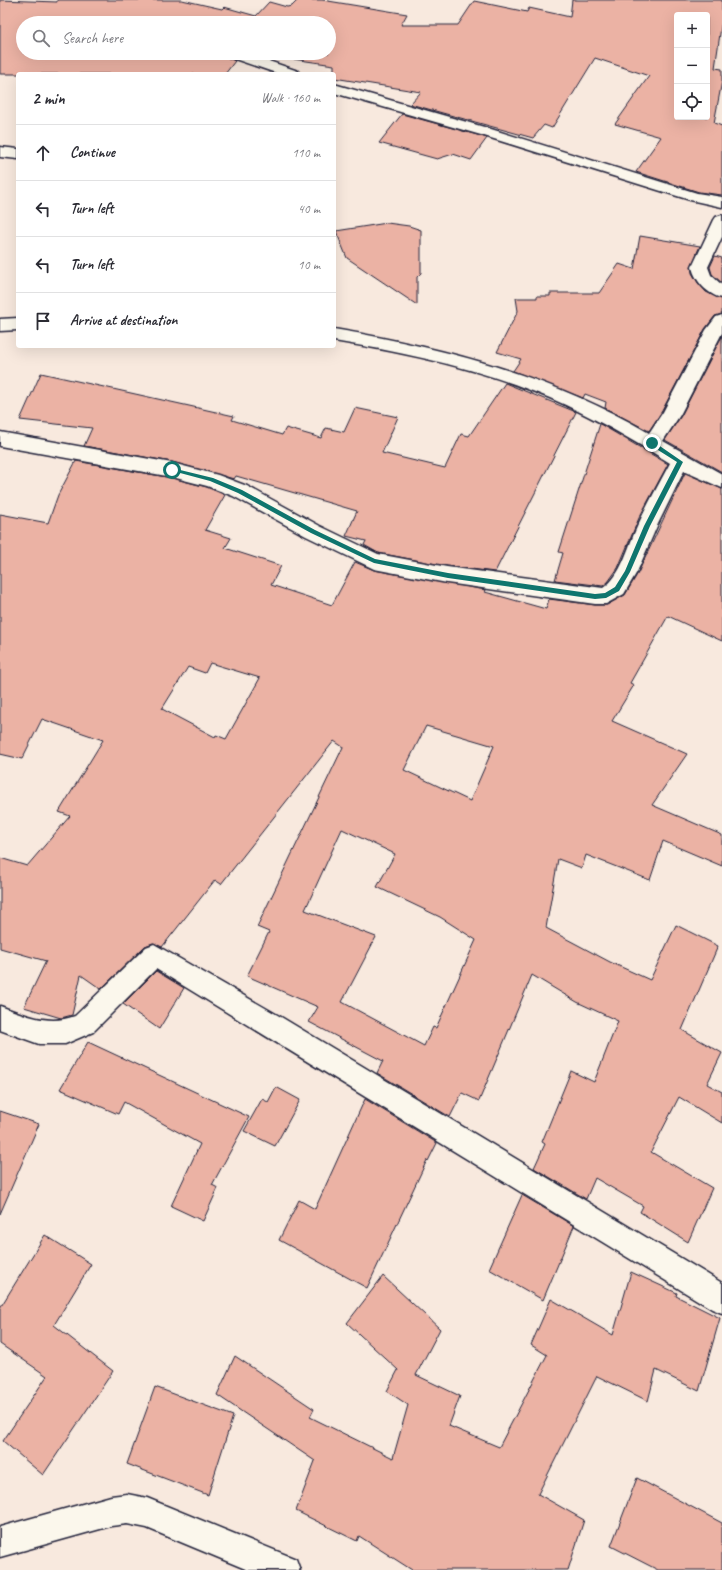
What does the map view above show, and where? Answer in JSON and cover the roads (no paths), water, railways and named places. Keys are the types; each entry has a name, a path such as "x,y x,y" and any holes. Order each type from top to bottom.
{"street":[{"path":"252,60 288,72"},
{"path":"336,89 486,132 694,197 722,202"},
{"path":"0,152 16,154"},
{"path":"722,220 700,267 701,274 706,280 722,293"},
{"path":"652,443 671,415 712,334 722,321"},
{"path":"0,325 16,324"},
{"path":"336,335 470,363 517,379 587,407 652,443 680,462 722,481"},
{"path":"0,439 172,470 211,480 240,491 313,531 374,560 448,575 595,596 606,596 617,589 627,572 647,526 680,462"},
{"path":"0,1018 39,1032 65,1032 84,1024 154,955 279,1029 722,1299"},
{"path":"0,1542 83,1518 127,1509 147,1513 285,1570"}]}
